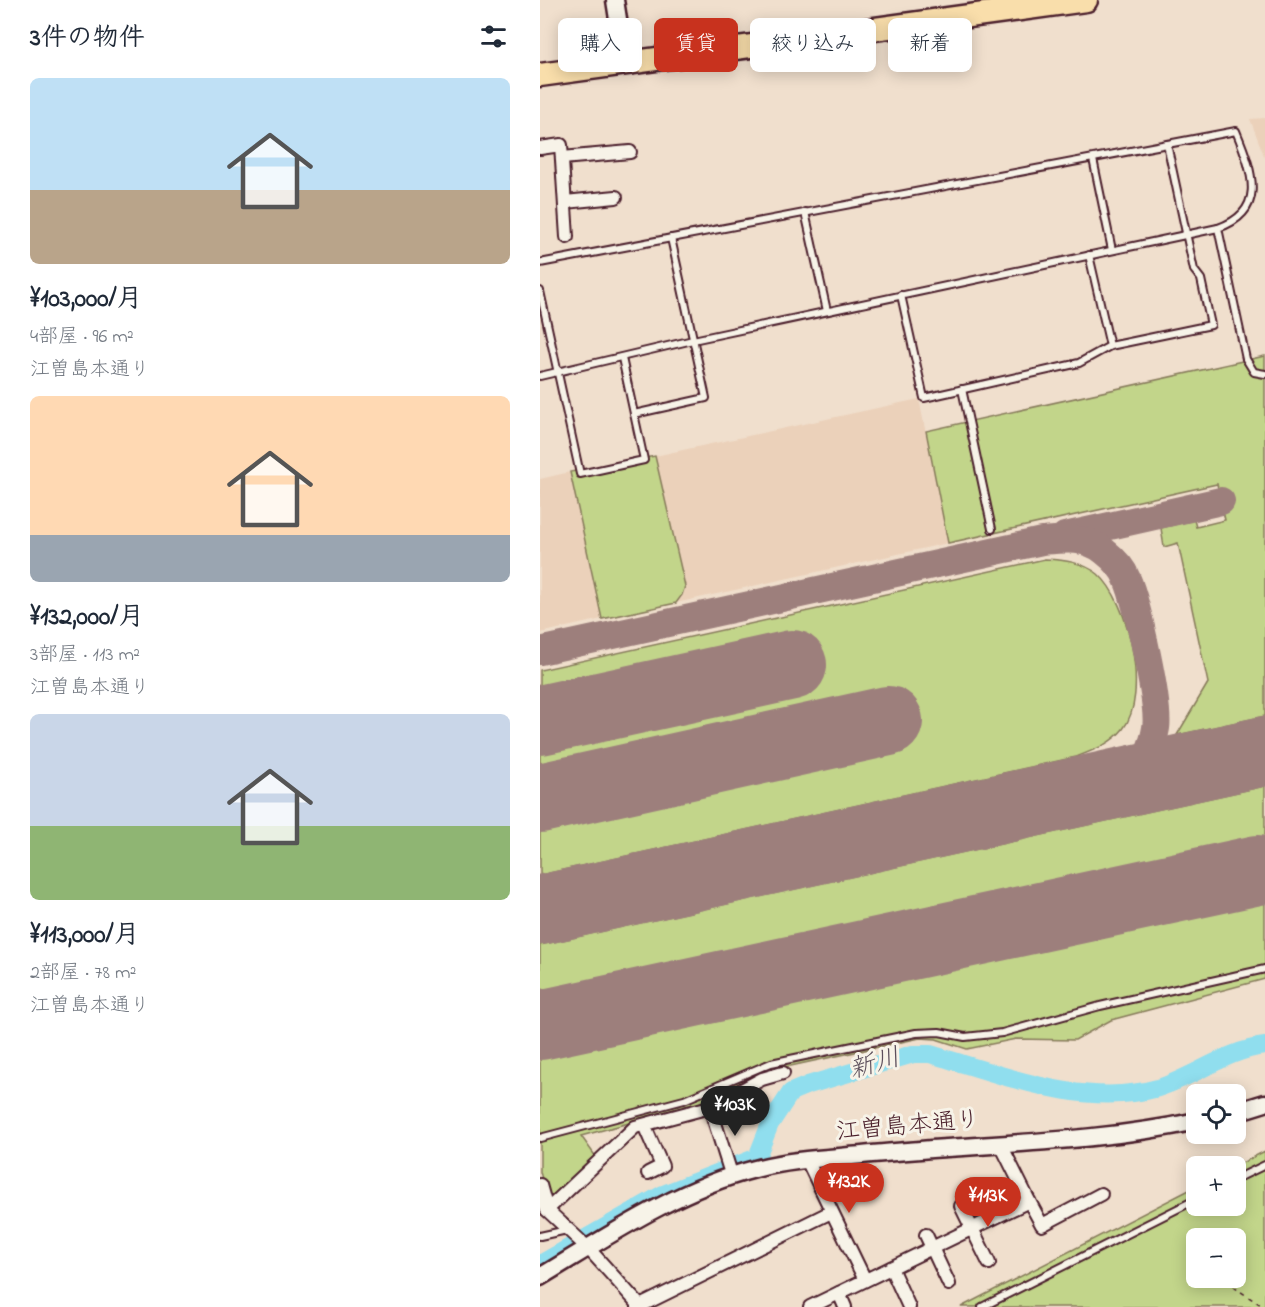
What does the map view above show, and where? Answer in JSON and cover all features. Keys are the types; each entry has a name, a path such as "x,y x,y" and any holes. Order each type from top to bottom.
{"highway":[{"path":"642,62 1086,0"},
{"path":"540,75 563,72"}],"street":[{"path":"615,0 618,18"},
{"path":"540,148 561,145 567,237"},
{"path":"562,158 630,152"},
{"path":"565,202 616,197"},
{"path":"546,1210 635,1127 710,1107 762,1078 783,1073"},
{"path":"1246,1109 1265,1103"},
{"path":"710,1107 732,1177"},
{"name":"江曽島本通り","path":"540,1276 669,1202 754,1169 807,1160 1113,1134 1186,1123"},
{"path":"644,1125 662,1166 648,1173"},
{"path":"1000,1143 1042,1225 1101,1194"},
{"path":"807,1160 865,1280"},
{"path":"540,1185 546,1210 588,1248 640,1307 831,1212"},
{"path":"810,1307 1029,1201"},
{"path":"961,1206 989,1263"},
{"path":"926,1235 949,1284"},
{"path":"891,1268 909,1307"},
{"path":"839,1293 845,1307"}],"lane":[{"path":"540,263 1236,131 1258,184 1259,193"},
{"path":"901,295 924,398 1079,363 1110,346 1211,325 1201,279 1194,270 1167,144"},
{"path":"1093,159 1112,250"},
{"path":"540,376 693,340 1218,228 1239,223 1250,217 1254,210"},
{"path":"805,212 827,311"},
{"path":"1218,228 1246,359 1254,372 1265,374"},
{"path":"634,414 706,398 671,238"},
{"path":"1089,255 1110,346"},
{"path":"540,291 580,474 644,460 622,358"},
{"path":"962,389 992,529"},
{"path":"540,1138 684,1100 771,1063 915,1033 939,1032 965,1036 1002,1033 1100,1006 1265,969"},
{"path":"1246,1174 1265,1165"},
{"path":"982,1307 1186,1205"},
{"path":"540,1236 567,1230"}],"path":[{"path":"1235,1288 1264,1307"}],"shaded area":[{"path":"1265,118 1265,158 1250,119"},
{"path":"919,399 948,543 676,603 685,586 655,456"},
{"path":"570,472 602,619 540,633 540,479"}],"green space":[{"path":"1265,356 1265,716 1177,735 1208,683 1178,543 1164,547 1161,528 1194,520 1196,527 1225,520 1217,484 948,543 926,431"},
{"path":"655,456 685,586 676,603 602,619 570,472"},
{"path":"1045,559 1080,564 1098,574 1109,587 1127,626 1135,672 1135,694 1131,714 1123,729 1108,743 1076,757 540,875 540,670"},
{"path":"1265,786 1265,979 1111,1020 1075,1040 1016,1039 967,1049 936,1039 920,1038 763,1072 695,1105 581,1136 596,1157 548,1200 540,1172 540,945"},
{"path":"1265,1151 1265,1307 961,1307 1186,1192 1186,1216 1246,1216 1246,1161"}],"waterway":[{"name":"新川","path":"540,1264 663,1194 757,1157 770,1124 791,1092 808,1085 913,1054 930,1054 1014,1079 1072,1092 1130,1093 1158,1088 1224,1058 1265,1046"}],"taxiway":[{"path":"1065,536 1221,501"},
{"path":"540,651 1042,541 1067,539 1082,541 1104,551 1123,571 1131,591 1147,654 1155,699 1156,728 1147,756 1129,780"}],"runway":[{"path":"540,720 792,665"},
{"path":"540,798 888,721"},
{"path":"540,910 1265,751"},
{"path":"540,1025 1258,870"}]}
